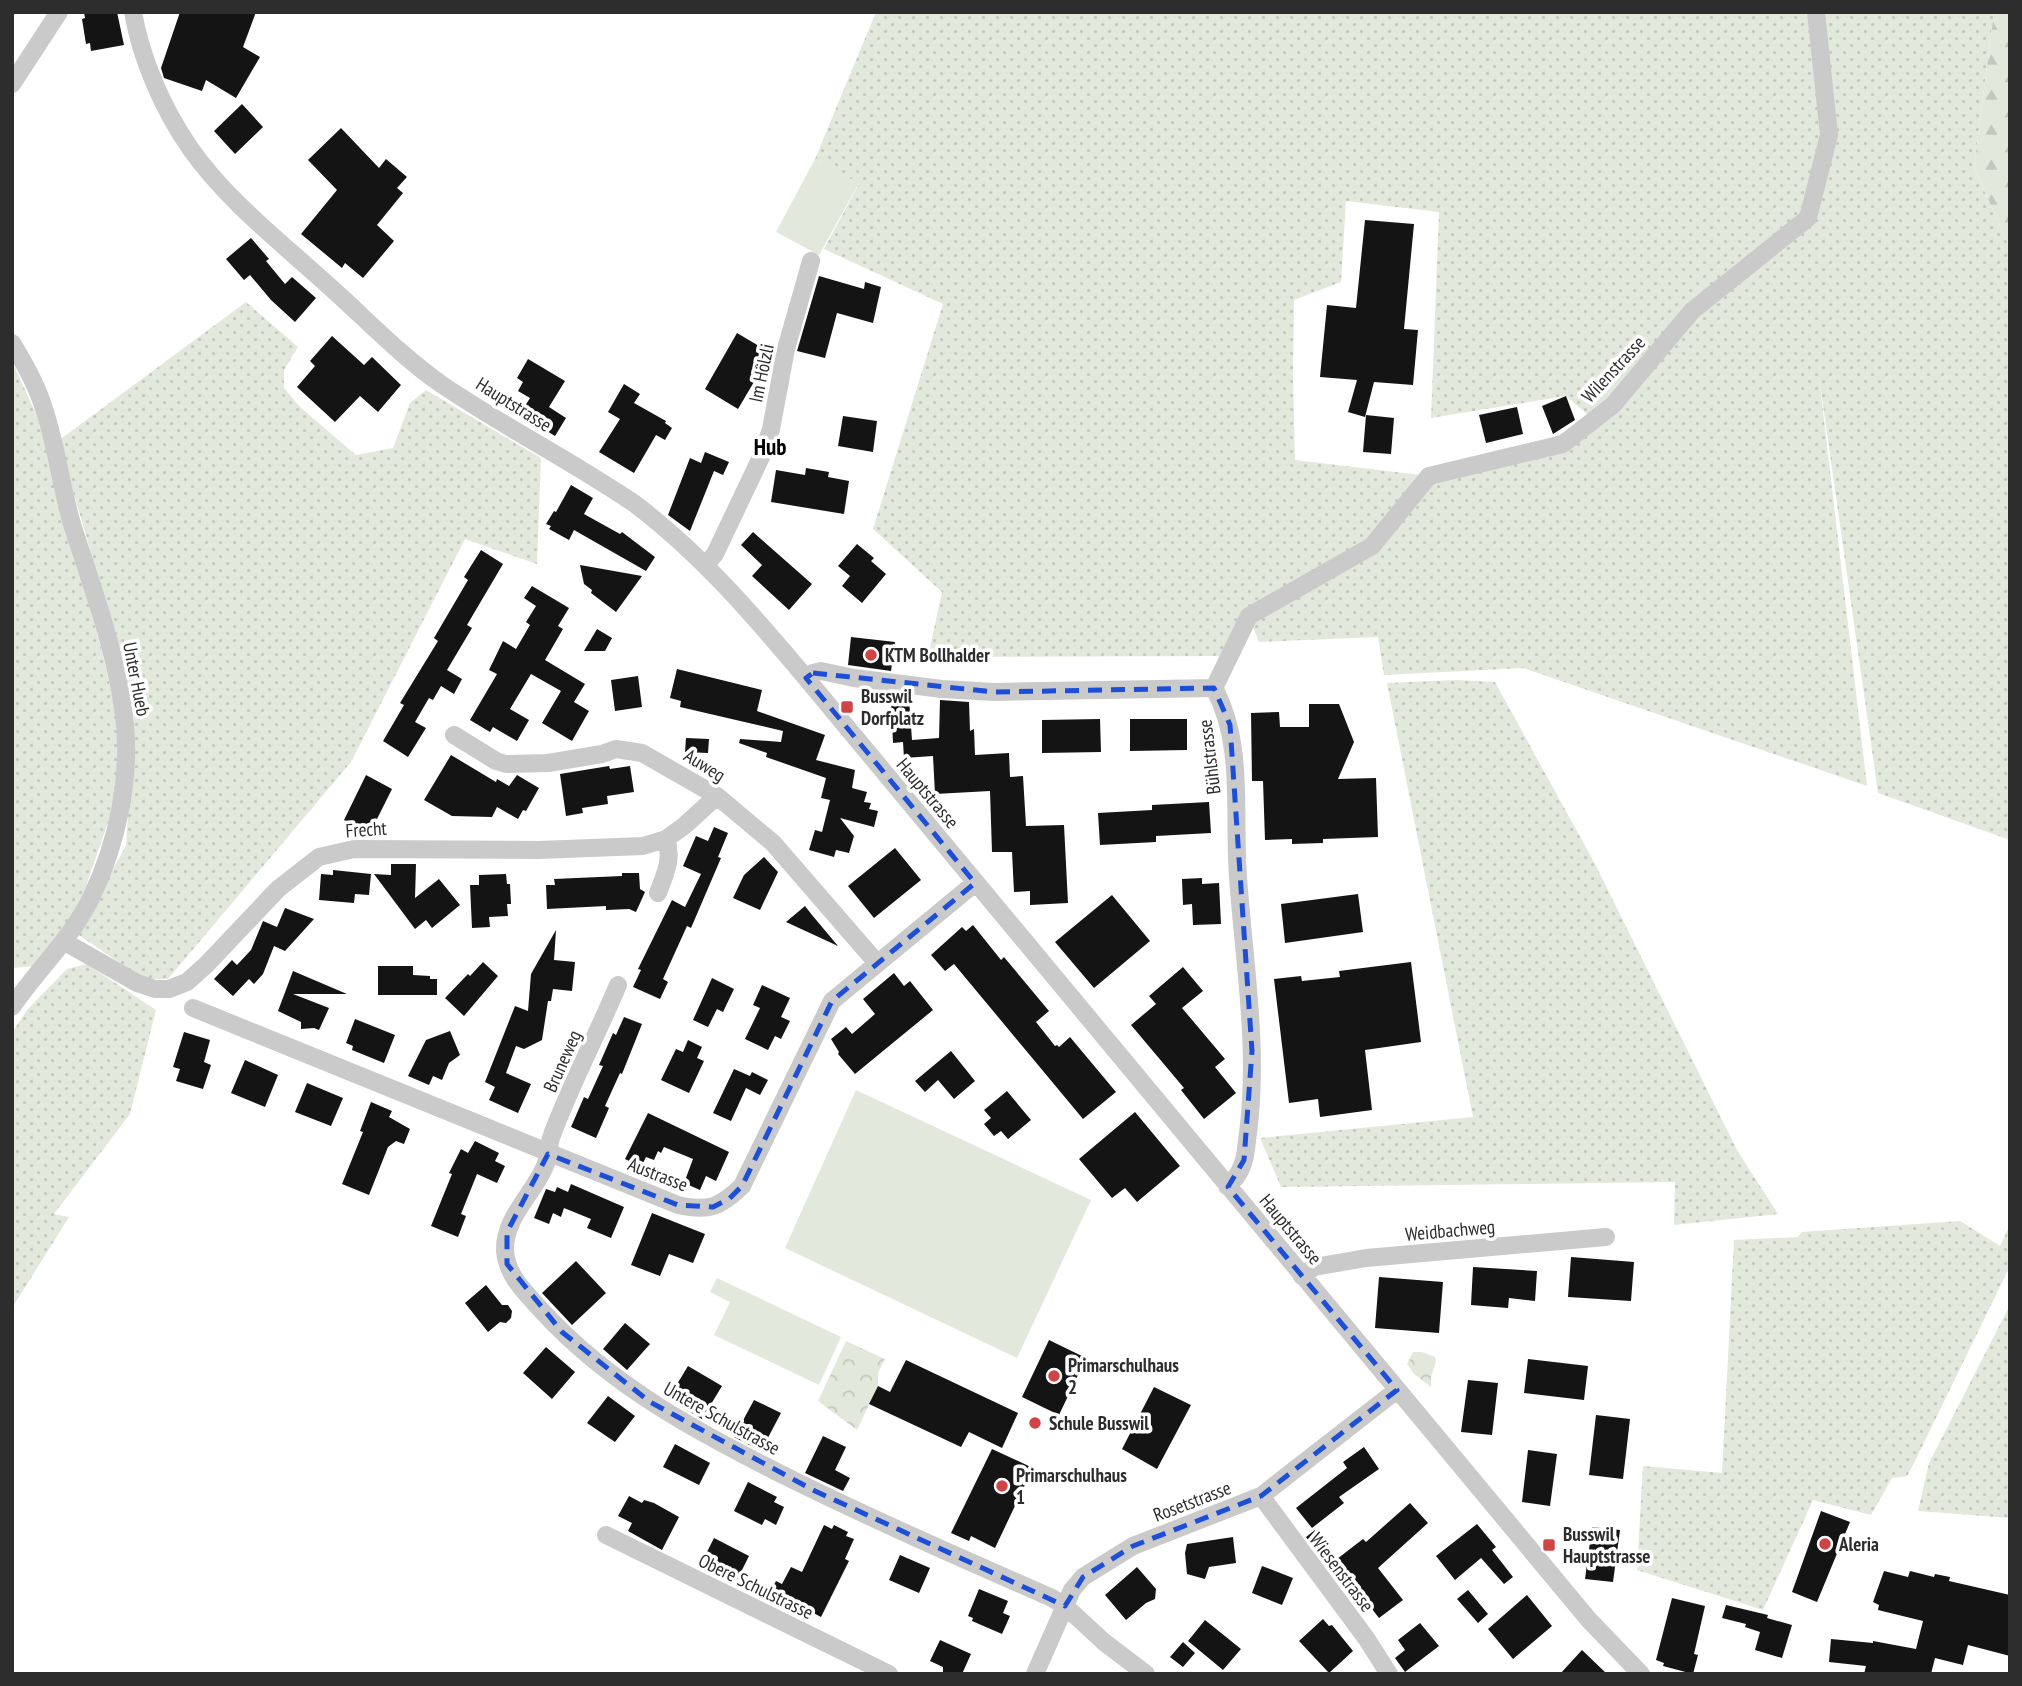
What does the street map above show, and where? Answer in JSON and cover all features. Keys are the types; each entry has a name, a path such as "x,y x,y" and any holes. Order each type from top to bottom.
{"street":[{"path":"12,84 59,12"},
{"name":"Hauptstrasse","path":"133,12 136,32 149,69 173,120 191,149 225,188 402,353 440,383 626,498 661,524 705,564 750,611 1589,1620 1641,1674"},
{"name":"Wilenstrasse","path":"1214,688 1249,616 1372,546 1429,476 1563,444 1613,405 1692,311 1808,218 1829,135 1816,12"},
{"name":"Im Hölzli","path":"705,564 715,554 763,453 771,429 786,349 811,261"},
{"name":"Unter Hueb","path":"12,343 41,400 67,508 109,642 124,710 124,784 104,867 89,901 65,942 12,1007"},
{"path":"806,678 821,671 942,689 994,692 1214,688"},
{"name":"Bühlstrasse","path":"1214,688 1230,725 1238,877 1247,962 1252,1051 1250,1118 1244,1160 1239,1173 1227,1186"},
{"name":"Auweg","path":"454,735 496,761 506,764 548,763 616,749 642,753 717,796 773,844 877,963"},
{"name":"Frecht","path":"65,942 137,983 155,989 169,989 187,982 208,964 284,884 307,865 326,855 354,849 643,846 666,839 717,796"},
{"path":"657,893 669,863 666,839"},
{"name":"Austrasse","path":"192,1008 678,1205 696,1209 713,1208 729,1199 742,1186 825,1012 839,993 975,883"},
{"name":"Bruneweg","path":"548,1154 552,1134 618,985"},
{"name":"Untere Schulstrasse","path":"548,1154 545,1167 507,1232 507,1264 513,1277 562,1332 617,1380 699,1432 837,1502 1052,1598 1146,1674"},
{"name":"Weidbachweg","path":"1302,1276 1314,1267 1366,1258 1606,1237"},
{"name":"Rosetstrasse","path":"1035,1674 1072,1590 1083,1577 1133,1546 1261,1496 1397,1390"},
{"name":"Wiesenstrasse","path":"1261,1496 1366,1638 1389,1674"},
{"name":"Obere Schulstrasse","path":"606,1535 889,1674"}],"highlighted area":[{"path":"813,673 994,692 1214,688 1230,725 1252,1051 1244,1160 1228,1187 1397,1390 1261,1496 1133,1546 1083,1577 1065,1606 815,1491 650,1402 562,1332 507,1264 507,1232 548,1154 678,1205 713,1207 729,1199 742,1186 832,1001 975,883 806,678"}],"green space":[{"path":"876,12 1994,12 1974,167 2010,249 2010,840 1878,793 1819,377 1867,786 1523,668 1384,675 1378,637 1259,642 1249,617 1228,656 928,657 942,592 873,529 943,304 824,249 859,184 815,159","holes":["1346,201 1439,212 1431,418 1566,396 1594,420 1498,460 1429,476 1295,460 1294,300 1341,282"]},
{"path":"1994,12 2010,12 2010,249 1974,167"},
{"path":"815,159 859,183 819,255 776,232"},
{"path":"246,302 298,347 284,370 284,388 300,407 356,455 393,448 410,403 426,390 541,458 537,564 465,539 351,762 168,979 143,979 76,933 126,846 134,718 86,535 58,441"},
{"path":"12,361 37,416 103,655 119,726 118,793 76,915 35,966 12,968"},
{"path":"1456,680 1495,682 1595,864 1737,1150 1778,1214 1674,1225 1675,1182 1281,1187 1260,1138 1473,1117 1387,683"},
{"path":"87,964 156,1010 130,1114 54,1214 69,1217 12,1308 12,1033 27,1010 67,969"},
{"path":"856,1090 1091,1200 1017,1358 785,1248"},
{"path":"1960,1221 2000,1246 2010,1225 2010,1266 1907,1476 1892,1478 1871,1515 1813,1500 1763,1610 1637,1570 1643,1466 1722,1473 1734,1240 1798,1237 1802,1232"},
{"path":"717,1278 841,1337 819,1385 714,1335 730,1302 710,1292"},
{"path":"2010,1305 2010,1518 1918,1511 1929,1463"},
{"path":"846,1341 885,1359 878,1373 878,1386 857,1430 818,1401"},
{"path":"1413,1352 1435,1357 1431,1387 1414,1374 1407,1364"}],"building":[{"path":"84,12 117,12 124,45 91,51 90,43 86,44 82,19 85,18"},
{"path":"180,12 256,12 243,47 260,57 236,98 206,80 202,91 164,78 161,68"},
{"path":"242,104 263,127 235,154 214,131"},
{"path":"341,128 379,168 386,159 407,177 397,188 403,193 377,225 394,241 363,278 345,263 342,268 301,234 337,190 308,160"},
{"path":"1365,220 1414,224 1404,329 1418,330 1413,385 1374,382 1365,417 1348,412 1357,380 1320,377 1327,305 1356,308"},
{"path":"251,238 285,284 292,277 316,298 295,322 271,300 250,275 244,280 226,259"},
{"path":"819,276 864,289 865,282 881,287 873,323 837,313 825,358 797,351"},
{"path":"737,333 771,353 738,409 705,389"},
{"path":"332,336 364,365 372,357 401,385 378,412 360,396 335,422 297,387 315,366 310,361"},
{"path":"528,359 565,381 549,407 566,418 555,436 537,425 542,416 525,406 530,398 518,391 523,382 517,378"},
{"path":"624,384 640,394 634,403 666,421 672,428 665,440 656,435 634,473 599,452 620,419 608,412"},
{"path":"1566,396 1575,420 1553,434 1542,406"},
{"path":"1517,407 1523,434 1486,443 1479,415"},
{"path":"1366,415 1394,418 1391,454 1363,452"},
{"path":"843,416 877,421 873,452 838,446"},
{"path":"705,452 729,462 723,475 714,471 690,531 668,515 690,458 701,463"},
{"path":"806,468 829,472 828,477 849,481 844,514 771,502 776,470 805,475"},
{"path":"571,485 593,498 584,514 620,534 622,532 655,557 646,571 574,530 569,540 549,529 551,526 546,524"},
{"path":"753,532 812,584 789,610 752,576 762,565 741,545"},
{"path":"857,544 874,558 871,561 886,574 862,603 842,586 850,576 838,566"},
{"path":"481,550 503,564 467,625 472,628 447,670 462,679 454,694 441,686 433,700 429,698 415,722 426,728 408,757 383,741 404,705 400,703 438,641 434,638 468,580 464,577"},
{"path":"580,565 642,576 616,612 591,593 592,590 584,584"},
{"path":"532,586 569,608 558,626 563,629 545,660 585,684 574,702 589,711 572,741 542,723 561,691 531,674 510,709 529,720 517,741 493,727 490,732 470,720 497,674 489,670 503,641 516,649 530,625 526,622 536,606 524,598"},
{"path":"597,629 612,638 605,651 584,651"},
{"name":"KTM Bollhalder","path":"851,637 895,642 891,671 848,665"},
{"path":"677,669 762,690 757,711 825,735 816,760 855,770 852,788 867,792 864,802 871,803 869,809 878,811 874,827 840,818 854,836 849,853 836,850 834,857 809,850 815,830 822,832 830,800 821,798 826,778 766,757 767,753 739,743 740,739 781,742 783,731 680,707 681,701 670,698"},
{"path":"638,676 642,707 615,711 611,680"},
{"path":"909,699 912,740 939,738 940,700 969,702 970,731 974,729 975,755 1009,753 1010,777 1023,776 1026,826 1064,825 1068,903 1030,905 1030,891 1014,892 1012,852 992,852 990,791 935,794 933,756 904,758 903,742 893,743 891,700"},
{"path":"1309,704 1339,704 1354,742 1338,779 1376,778 1378,837 1323,839 1323,843 1292,844 1292,839 1265,840 1263,781 1252,781 1251,713 1279,712 1280,727 1309,727"},
{"path":"1100,719 1101,752 1042,753 1042,720"},
{"path":"1130,719 1187,719 1187,750 1130,751"},
{"path":"686,738 709,739 708,753 685,752"},
{"path":"451,755 496,782 497,779 509,786 517,775 539,788 526,811 523,810 518,819 497,807 492,817 452,816 424,800"},
{"path":"609,766 610,769 630,766 634,792 607,796 608,804 582,808 583,813 566,816 560,774"},
{"path":"366,775 392,789 370,833 344,820"},
{"path":"1209,802 1211,833 1156,836 1156,842 1100,845 1098,813 1152,810 1152,805"},
{"path":"714,827 728,833 718,857 721,858 691,928 687,926 663,979 668,982 660,999 633,987 641,970 638,969 672,900 685,907 701,874 683,866 696,836 708,841"},
{"path":"895,848 921,880 874,918 848,886"},
{"path":"764,857 778,872 760,910 733,898 744,875"},
{"path":"391,864 416,864 415,898 439,879 460,905 432,928 426,920 415,929 374,874 391,875"},
{"path":"333,870 371,874 369,895 355,894 354,903 319,900 321,874 333,875"},
{"path":"622,873 639,873 640,889 645,892 636,912 629,909 606,910 606,906 547,909 546,885 555,885 554,879 622,876"},
{"path":"506,874 507,884 510,884 511,904 507,904 508,916 489,917 490,927 472,928 470,885 479,885 479,875"},
{"path":"1202,878 1202,884 1219,883 1221,924 1193,925 1192,904 1183,905 1182,879"},
{"path":"1358,894 1363,932 1285,943 1281,904"},
{"path":"1112,895 1150,941 1094,988 1055,942"},
{"path":"805,906 812,915 838,946 786,922"},
{"path":"285,908 314,919 285,951 274,946 263,974 254,984 249,979 233,996 214,979 232,960 237,965 251,950 263,921 277,927"},
{"path":"973,925 1001,960 1004,957 1049,1011 1036,1022 1055,1046 1059,1047 1070,1037 1116,1092 1083,1119 954,964 945,971 931,955 962,927 966,931"},
{"path":"556,930 554,960 575,962 572,991 553,989 551,1001 548,1001 542,1040 524,1049 516,1046 506,1073 531,1084 518,1113 489,1100 495,1087 485,1082 515,1006 528,1011 531,974"},
{"path":"483,962 498,976 464,1016 445,998"},
{"path":"1411,962 1421,1042 1365,1050 1372,1110 1320,1117 1318,1099 1289,1103 1274,979 1301,976 1302,981 1340,977 1339,971"},
{"path":"378,966 413,966 413,975 437,979 437,995 378,995"},
{"path":"1183,967 1203,991 1182,1008 1225,1059 1215,1067 1236,1093 1204,1119 1181,1090 1184,1088 1131,1025 1156,1004 1149,996"},
{"path":"293,971 347,994 293,994 329,1008 319,1030 301,1029 301,1022 278,1011"},
{"path":"894,973 904,986 910,981 933,1010 855,1074 838,1054 831,1039 846,1027 852,1034 875,1014 863,999"},
{"path":"712,978 734,989 723,1012 717,1009 708,1027 693,1020"},
{"path":"762,985 790,998 781,1017 790,1021 781,1039 775,1036 768,1050 745,1039 760,1008 753,1005"},
{"path":"624,1017 642,1024 622,1074 620,1073 605,1106 609,1108 596,1138 571,1127 584,1097 588,1099 603,1066 599,1065 613,1033 616,1035"},
{"path":"355,1019 395,1035 384,1063 352,1050 353,1046 346,1043"},
{"path":"450,1031 460,1055 449,1063 442,1080 433,1076 429,1085 408,1076 426,1040"},
{"path":"184,1032 210,1040 204,1062 211,1065 203,1089 176,1081 180,1069 173,1067"},
{"path":"688,1040 702,1047 697,1058 704,1061 689,1093 661,1080 676,1049 683,1052"},
{"path":"951,1051 975,1081 954,1099 938,1080 925,1092 915,1081"},
{"path":"245,1060 278,1075 265,1107 231,1093"},
{"path":"734,1069 750,1076 752,1072 768,1080 760,1095 746,1088 731,1121 713,1113"},
{"path":"307,1083 343,1098 331,1126 295,1112"},
{"path":"1007,1091 1031,1120 1008,1139 1001,1131 994,1136 984,1124 991,1118 984,1110"},
{"path":"371,1102 392,1111 389,1117 410,1129 404,1144 396,1141 388,1147 369,1195 342,1184 363,1132 360,1131"},
{"path":"1135,1112 1180,1166 1137,1202 1125,1188 1112,1198 1079,1159"},
{"path":"648,1113 729,1152 716,1181 706,1176 700,1190 684,1183 693,1159 664,1147 661,1153 658,1151 654,1160 646,1157 641,1167 625,1159"},
{"path":"475,1141 499,1153 495,1161 505,1166 497,1183 477,1174 461,1214 466,1216 458,1237 431,1226 452,1174 449,1173 461,1149 468,1153"},
{"path":"571,1184 624,1207 611,1238 587,1228 591,1219 564,1208 561,1217 553,1213 549,1224 534,1218 546,1189 555,1192 557,1187 568,1192"},
{"path":"652,1213 705,1234 693,1263 669,1254 660,1276 631,1265"},
{"path":"1571,1257 1634,1262 1631,1301 1568,1297"},
{"path":"576,1261 606,1293 572,1325 542,1293"},
{"path":"1473,1267 1537,1271 1535,1301 1509,1298 1508,1308 1471,1305"},
{"path":"1379,1277 1443,1282 1439,1333 1375,1328"},
{"path":"486,1285 502,1305 508,1305 512,1311 511,1318 506,1323 500,1322 488,1332 465,1303"},
{"path":"625,1323 650,1344 627,1370 603,1349"},
{"name":"Primarschulhaus 2","path":"1049,1340 1086,1358 1059,1415 1022,1397"},
{"path":"546,1347 575,1372 552,1399 523,1373"},
{"path":"1528,1359 1588,1366 1584,1400 1524,1393"},
{"path":"906,1360 1018,1413 1002,1448 969,1432 961,1447 869,1404 878,1386 890,1392"},
{"path":"688,1366 722,1386 702,1419 668,1399"},
{"path":"1468,1380 1498,1383 1492,1435 1461,1432"},
{"path":"1154,1387 1191,1405 1157,1469 1122,1449"},
{"path":"608,1396 635,1416 615,1442 587,1423"},
{"path":"754,1400 781,1413 761,1451 734,1437"},
{"path":"1596,1415 1630,1419 1623,1479 1589,1475"},
{"path":"823,1436 846,1447 835,1470 850,1478 843,1491 805,1473"},
{"path":"675,1444 710,1463 699,1485 663,1467"},
{"path":"1364,1447 1379,1469 1339,1497 1344,1503 1312,1528 1296,1508 1347,1468 1343,1462"},
{"name":"Primarschulhaus 1","path":"992,1449 1033,1468 995,1548 971,1536 969,1541 951,1533"},
{"path":"1528,1450 1557,1454 1550,1506 1522,1502"},
{"path":"748,1482 777,1497 774,1502 784,1507 776,1525 765,1519 762,1525 734,1511"},
{"path":"629,1496 642,1503 644,1500 654,1503 679,1517 662,1550 628,1531 632,1523 618,1516"},
{"path":"1410,1503 1428,1523 1378,1568 1403,1600 1379,1618 1348,1578 1340,1584 1306,1537 1315,1530 1337,1559 1363,1539 1366,1542"},
{"name":"Aleria","path":"1821,1511 1850,1522 1817,1602 1792,1592"},
{"path":"1477,1524 1496,1547 1492,1550 1513,1577 1504,1584 1481,1558 1455,1580 1436,1556"},
{"path":"824,1525 832,1529 834,1525 848,1532 846,1536 854,1539 845,1559 849,1561 821,1617 804,1608 801,1614 768,1597 776,1581 782,1584 791,1567 802,1572"},
{"path":"1592,1527 1620,1530 1613,1582 1585,1579"},
{"path":"1233,1537 1236,1563 1209,1567 1205,1579 1187,1574 1187,1544"},
{"path":"714,1538 749,1556 736,1582 701,1564"},
{"path":"900,1555 930,1568 919,1593 889,1580"},
{"path":"1262,1566 1293,1578 1282,1605 1252,1593"},
{"path":"1137,1567 1156,1589 1155,1599 1126,1620 1105,1595"},
{"path":"1884,1571 1908,1577 1910,1571 1934,1577 1935,1574 1950,1577 1949,1581 2010,1595 2010,1656 1968,1645 1963,1665 1935,1658 1931,1674 1864,1674 1866,1666 1829,1662 1831,1639 1873,1641 1916,1649 1923,1621 1878,1610 1879,1605 1873,1602"},
{"path":"979,1589 1008,1601 1003,1613 1010,1616 1002,1634 972,1621 973,1618 968,1616"},
{"path":"1468,1590 1488,1614 1478,1623 1457,1599"},
{"path":"1527,1595 1552,1626 1513,1659 1488,1629"},
{"path":"1672,1598 1705,1606 1694,1654 1698,1655 1693,1674 1663,1666 1664,1663 1656,1660"},
{"path":"1726,1605 1768,1615 1767,1618 1792,1625 1782,1658 1755,1650 1760,1632 1745,1627 1746,1624 1722,1618"},
{"path":"1323,1619 1329,1626 1332,1625 1353,1651 1329,1673 1299,1641"},
{"path":"1205,1620 1241,1649 1223,1670 1188,1641"},
{"path":"1420,1623 1439,1646 1405,1672 1395,1658 1405,1650 1398,1640"},
{"path":"940,1640 971,1654 962,1674 943,1674 943,1667 930,1661"},
{"path":"1183,1642 1195,1653 1183,1667 1170,1657"},
{"path":"1582,1650 1607,1674 1560,1674"}],"place":[{"name":"KTM Bollhalder","path":"871,655"},
{"name":"Busswil Dorfplatz","path":"847,707"},
{"name":"Primarschulhaus 2","path":"1054,1376"},
{"name":"Schule Busswil","path":"1035,1423"},
{"name":"Primarschulhaus 1","path":"1002,1486"},
{"name":"Aleria","path":"1825,1544"},
{"name":"Busswil Hauptstrasse","path":"1549,1545"}],"district":[{"name":"Hub","path":"770,446"}]}
